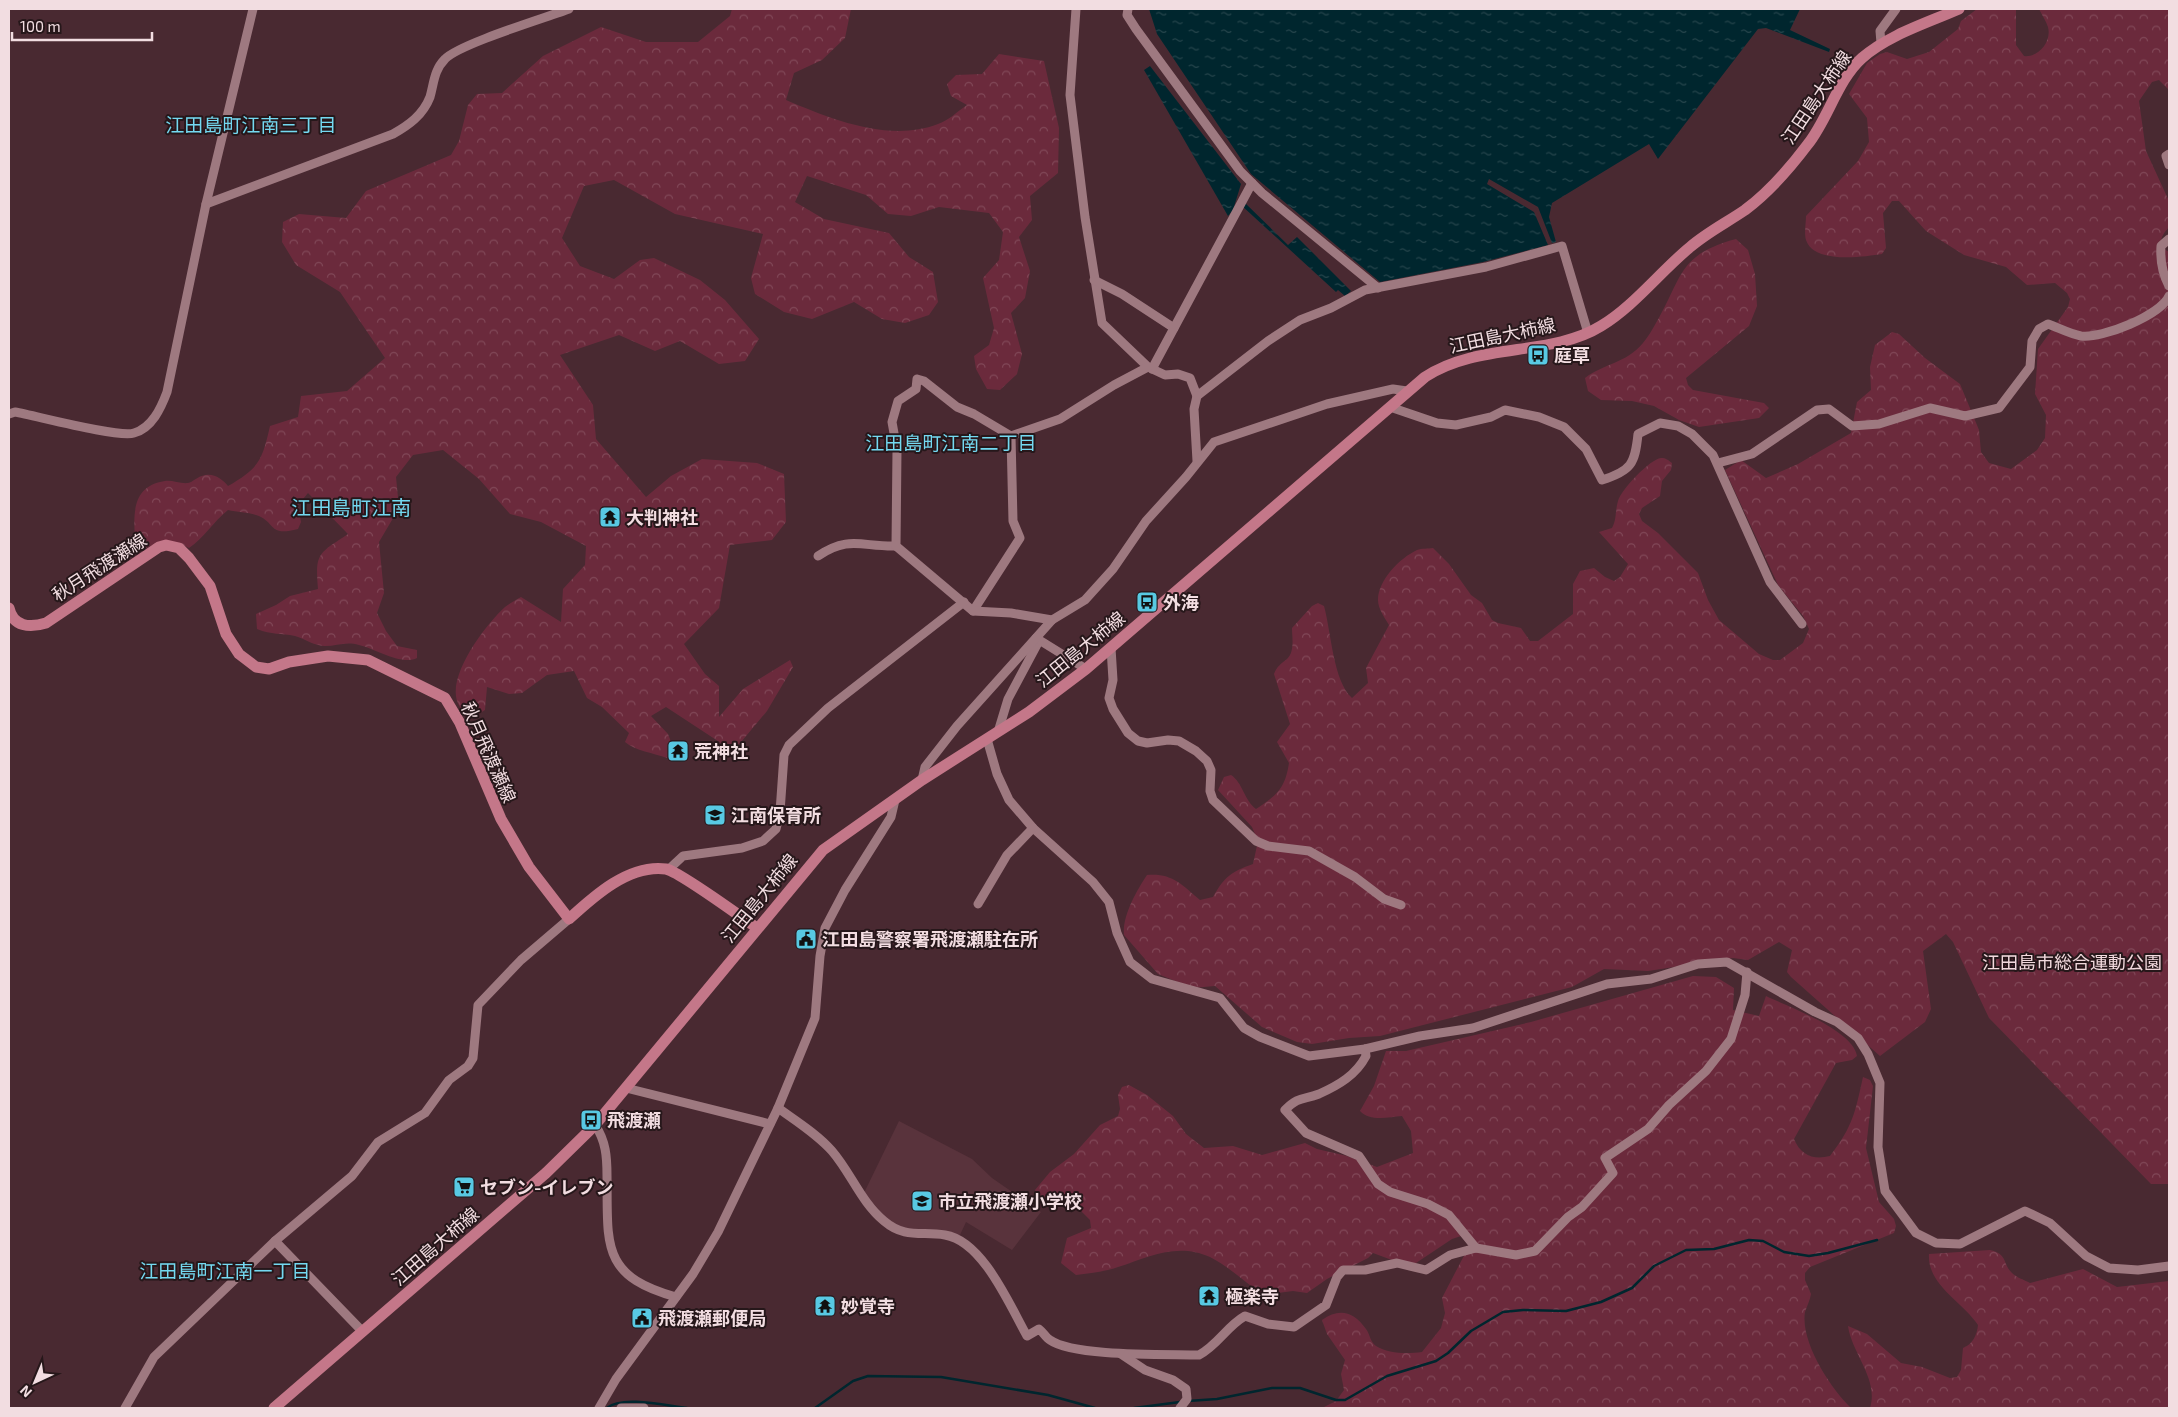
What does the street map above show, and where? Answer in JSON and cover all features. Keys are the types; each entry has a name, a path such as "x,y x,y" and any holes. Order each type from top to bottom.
{"main road":[{"name":"江田島大柿線","path":"274,1408 546,1173 595,1125 823,850 922,780 1029,712 1086,670 1431,372 1455,361 1567,340 1588,333 1614,317 1702,236 1758,198 1809,143 1822,124 1849,72 1859,60 1881,43 1959,9"},
{"name":"秋月飛渡瀬線","path":"9,611 18,623 27,627 46,623 160,547 166,545 179,548 210,586 226,634 239,654 256,667 269,669 289,662 328,656 368,660 445,698 460,723 500,819 529,867 569,918"},
{"path":"569,918 595,896 620,880 640,872 668,870 757,928"}],"street":[{"path":"9,414 16,412 124,435 143,429 160,410 167,392 206,204 253,9"},
{"path":"206,204 393,134 409,125 422,112 429,98 437,68 454,51 569,9"},
{"path":"1076,9 1070,95 1094,280 1102,323 1150,368 1164,375 1178,374 1190,378 1197,396 1194,409 1197,461"},
{"path":"1128,9 1127,15 1136,29 1221,148 1252,183 1378,288"},
{"path":"1881,43 1880,31 1896,9"},
{"path":"2169,154 2166,156 2169,165"},
{"path":"896,546 898,450 892,422 898,401 916,389 917,379 924,381 957,407 974,414 1011,436 1060,420 1114,384 1150,368 1174,328 1252,183"},
{"path":"2169,239 2161,246 2161,258 2163,273 2169,286"},
{"path":"1197,396 1268,341 1300,320 1331,308 1365,290 1486,267 1562,246 1588,333"},
{"path":"1094,280 1122,294 1174,328"},
{"path":"1718,464 1752,454 1817,410 1829,409 1852,426 1879,424 1930,408 1966,416 1999,408 2030,367 2032,341 2039,329 2048,324 2082,336 2116,330 2166,304 2169,296"},
{"path":"922,780 925,767 957,726 1037,640 1052,620 1085,600 1091,594 1132,545 1146,521 1186,477 1214,442 1327,404 1393,389 1407,392"},
{"path":"1390,407 1437,423 1456,425 1491,417 1505,410 1539,417 1564,427 1586,449 1602,480 1626,471 1636,457 1638,434 1660,423 1678,426 1692,434 1713,455 1770,582 1802,624"},
{"path":"973,611 1020,538 1013,522 1011,436"},
{"path":"818,556 833,546 853,542 878,547 896,546 973,611 1011,613 1052,620"},
{"path":"668,870 683,856 742,848 763,841 776,829 780,812 784,755 789,745 828,708 964,602"},
{"path":"1037,640 1086,670"},
{"path":"998,732 1008,699 1037,640"},
{"path":"1111,648 1112,680 1110,698 1113,709 1128,733 1138,741 1147,743 1168,740 1179,741 1196,751 1207,761 1211,770 1210,791 1213,800 1256,841 1268,846 1308,851 1355,878 1384,899 1401,904"},
{"path":"987,739 996,774 1009,800 1033,828 1093,882 1109,902 1117,932 1130,962 1152,979 1220,998 1244,1028 1260,1037 1309,1056 1365,1049 1420,1036 1473,1028 1607,984 1651,979 1698,964 1727,962 1815,1012 1837,1022 1858,1038 1868,1054 1880,1084 1878,1147 1885,1190 1916,1233 1936,1243 1960,1244 2025,1212 2050,1223 2086,1256 2108,1268 2138,1270 2169,1266"},
{"path":"599,1408 616,1379 709,1249 778,1108 815,1018 820,956 825,928 845,890 891,816 895,800"},
{"path":"978,904 1007,855 1033,828"},
{"path":"124,1408 154,1357 275,1242 352,1176 378,1142 425,1113 449,1080 468,1066 472,1058 478,1005 521,960 569,918"},
{"path":"778,1108 805,1127 832,1151 872,1210 886,1223 909,1234 946,1235 970,1247 987,1267 1027,1336 1039,1329 1050,1340 1071,1348 1119,1353 1199,1355 1211,1349 1236,1321 1245,1316 1268,1324 1294,1327 1326,1306 1336,1278 1343,1270 1366,1270 1397,1264 1426,1270 1450,1255 1476,1248 1516,1255 1536,1251 1568,1217 1582,1207 1613,1173 1605,1158 1648,1129 1669,1105 1706,1071 1731,1039 1745,995 1747,972"},
{"path":"1365,1049 1366,1056 1352,1075 1317,1094 1295,1100 1284,1110 1306,1133 1359,1156 1378,1184 1390,1192 1428,1204 1449,1216 1476,1248"},
{"path":"626,1088 770,1124"},
{"path":"595,1125 602,1134 607,1155 608,1240 613,1255 634,1282 648,1290 676,1297"},
{"path":"275,1242 363,1332"},
{"path":"1119,1353 1145,1370 1173,1380 1186,1389 1187,1399 1180,1408"},
{"path":"621,1408 644,1408"}],"shaded area":[{"path":"899,1121 972,1159 992,1178 1041,1212 1012,1250 966,1222 960,1235 911,1231 889,1221 864,1193"}],"green space":[{"path":"732,9 851,9 845,38 822,60 794,73 786,100 841,121 880,130 900,131 919,129 942,123 967,105 951,96 947,84 956,75 982,74 999,54 1044,61 1059,128 1058,173 1030,196 1032,220 1019,237 1030,271 1025,298 1011,313 1022,354 1017,374 1000,390 987,389 976,369 974,356 989,345 994,328 983,278 999,260 1003,232 989,213 939,207 911,216 888,214 866,195 807,176 795,202 824,219 889,233 909,257 933,272 938,302 929,315 905,323 882,319 854,302 812,319 784,312 755,294 751,278 763,234 675,214 614,180 584,186 562,238 580,266 614,279 640,260 654,258 700,280 725,300 759,339 745,361 719,364 680,341 655,351 619,335 560,355 593,405 596,439 646,497 671,476 702,459 757,463 784,474 786,522 772,540 730,545 719,608 684,644 705,674 719,686 719,717 743,689 790,660 793,667 767,711 736,748 727,747 666,707 651,716 668,734 673,747 667,758 634,748 625,742 629,733 602,707 587,698 574,671 547,675 522,693 509,694 487,687 485,710 474,717 461,708 456,695 457,680 473,646 484,630 505,607 521,597 561,622 563,589 585,565 586,546 541,522 510,514 479,479 443,450 413,455 396,477 399,508 379,542 384,593 377,613 386,631 397,646 417,650 417,658 411,660 389,656 354,644 321,646 295,636 257,629 256,614 290,596 318,589 318,561 330,546 348,534 308,493 298,505 301,522 298,529 288,531 277,530 263,518 256,515 228,510 189,548 168,542 146,548 135,542 136,504 145,489 165,481 188,483 206,475 217,477 228,486 247,474 258,462 270,426 298,417 301,396 347,391 385,358 340,292 296,265 282,242 283,222 299,214 346,218 366,191 451,155 459,141 468,105 477,94 502,93 543,56 601,27 646,42 698,42 730,16"},
{"name":"江田島市総合運動公園","path":"1977,9 2016,9 2016,45 2024,56 2029,56 2039,52 2048,38 2048,27 2039,9 2169,9 2169,90 2159,80 2152,82 2139,101 2146,151 2169,201 2169,227 2161,243 2169,252 2169,1184 2151,1184 1989,1018 1953,942 1946,934 1923,951 1931,1009 1925,1022 1880,1056 1791,977 1787,972 1792,950 1779,942 1748,960 1733,958 1648,971 1604,969 1572,987 1380,1036 1349,1038 1312,1044 1297,1042 1262,1027 1215,986 1192,988 1158,974 1124,935 1125,920 1131,904 1147,875 1170,878 1200,900 1213,897 1221,884 1229,876 1253,864 1258,841 1252,827 1218,790 1224,777 1231,775 1256,809 1275,795 1282,785 1289,763 1277,742 1290,724 1274,674 1278,667 1290,656 1292,628 1312,606 1318,603 1324,606 1337,668 1346,690 1352,698 1368,683 1366,668 1389,625 1378,603 1382,585 1397,564 1419,549 1433,548 1449,564 1471,595 1482,603 1492,620 1521,628 1530,641 1538,641 1573,614 1573,584 1580,571 1594,568 1605,577 1614,581 1620,577 1628,564 1599,532 1612,528 1620,496 1630,483 1643,469 1656,460 1663,458 1672,463 1671,470 1662,481 1660,496 1642,508 1639,514 1642,521 1658,533 1698,573 1708,600 1719,620 1759,654 1773,660 1780,660 1803,643 1809,629 1803,616 1778,585 1725,470 1741,460 1766,478 1798,464 1851,433 1857,402 1871,390 1870,367 1875,345 1892,332 1899,334 1925,358 1960,384 1979,430 1981,452 1989,463 2011,469 2037,450 2045,438 2046,415 2035,394 2038,349 2068,307 2070,299 2067,293 2055,283 2027,285 2006,267 1964,255 1926,231 1899,201 1892,201 1883,213 1886,248 1882,254 1851,257 1828,256 1818,253 1811,248 1805,237 1806,216 1858,161 1869,142 1867,118 1849,94 1867,63 1880,54 1887,52 1907,59 1929,52 1958,29 1961,21"},
{"path":"1736,239 1748,250 1755,274 1757,306 1749,326 1686,378 1688,385 1693,390 1764,403 1769,408 1759,418 1699,427 1679,420 1654,406 1632,401 1601,400 1588,391 1585,378 1629,355 1645,341 1678,280 1692,260 1702,252"},
{"path":"1693,976 1716,977 1734,988 1733,1010 1759,1016 1766,996 1833,1028 1853,1046 1857,1056 1852,1060 1836,1063 1794,1139 1804,1153 1813,1157 1830,1156 1844,1136 1852,1119 1863,1077 1870,1080 1873,1086 1866,1148 1879,1202 1894,1219 1896,1226 1894,1233 1810,1267 1805,1273 1805,1280 1811,1294 1805,1312 1807,1337 1826,1377 1851,1408 1322,1408 1336,1401 1344,1390 1341,1374 1345,1360 1327,1334 1322,1320 1334,1314 1346,1313 1361,1323 1372,1342 1381,1349 1398,1353 1422,1352 1441,1328 1445,1313 1442,1298 1469,1246 1467,1234 1452,1239 1416,1263 1400,1263 1373,1253 1368,1258 1327,1279 1307,1293 1293,1291 1263,1295 1210,1257 1186,1251 1152,1255 1107,1270 1076,1275 1061,1263 1067,1238 1091,1228 1090,1220 1073,1203 1044,1200 1037,1197 1035,1190 1050,1172 1074,1154 1100,1125 1118,1116 1120,1109 1118,1095 1122,1087 1129,1085 1147,1095 1173,1116 1186,1134 1204,1148 1233,1146 1262,1155 1305,1143 1317,1149 1347,1156 1377,1167 1413,1153 1411,1131 1402,1116 1374,1118 1360,1111 1374,1086 1386,1051 1406,1051 1531,1022"},
{"path":"1990,1250 2000,1254 2014,1274 2030,1283 2083,1269 2117,1287 2169,1281 2169,1408 1870,1408 1871,1387 1854,1347 1848,1326 1867,1334 1901,1363 1922,1367 1950,1378 1957,1377 1961,1370 1963,1348 1974,1339 1978,1325 1940,1284 1930,1265 1929,1254"}],"water":[{"path":"1149,9 1800,9 1790,30 1830,49 1829,52 1766,28 1758,29 1658,159 1649,144 1552,203 1549,217 1556,242 1552,243 1538,207 1489,179 1487,184 1534,212 1548,245 1483,262 1380,282 1251,174 1157,34"},
{"path":"1150,66 1241,184 1233,210 1228,216 1144,70"},
{"path":"1244,202 1288,245 1297,237 1351,291 1345,296 1338,290 1336,292 1241,205"}],"waterway":[{"path":"1188,1401 1217,1399 1272,1388 1300,1388 1336,1400 1345,1400 1387,1376 1436,1361 1448,1353 1471,1331 1503,1312 1523,1310 1566,1311 1601,1302 1632,1288 1654,1266 1686,1250 1714,1249 1749,1240 1763,1241 1784,1252 1809,1256 1877,1240"},
{"path":"815,1408 853,1381 868,1376 941,1377 1048,1395 1095,1408"},
{"path":"607,1408 623,1402 687,1408"},
{"path":"1134,1408 1180,1402"}],"place":[{"name":"庭草","path":"1538,355"},
{"name":"大判神社","path":"610,517"},
{"name":"外海","path":"1147,602"},
{"name":"荒神社","path":"678,751"},
{"name":"江南保育所","path":"715,815"},
{"name":"江田島警察署飛渡瀬駐在所","path":"806,939"},
{"name":"飛渡瀬","path":"591,1120"},
{"name":"セブン-イレブン","path":"464,1187"},
{"name":"市立飛渡瀬小学校","path":"922,1201"},
{"name":"極楽寺","path":"1209,1296"},
{"name":"妙覚寺","path":"825,1306"},
{"name":"飛渡瀬郵便局","path":"642,1318"}],"district":[{"name":"江田島町江南三丁目","path":"251,124"},
{"name":"江田島町江南二丁目","path":"951,442"},
{"name":"江田島町江南","path":"351,507"},
{"name":"江田島町江南一丁目","path":"225,1270"}]}
